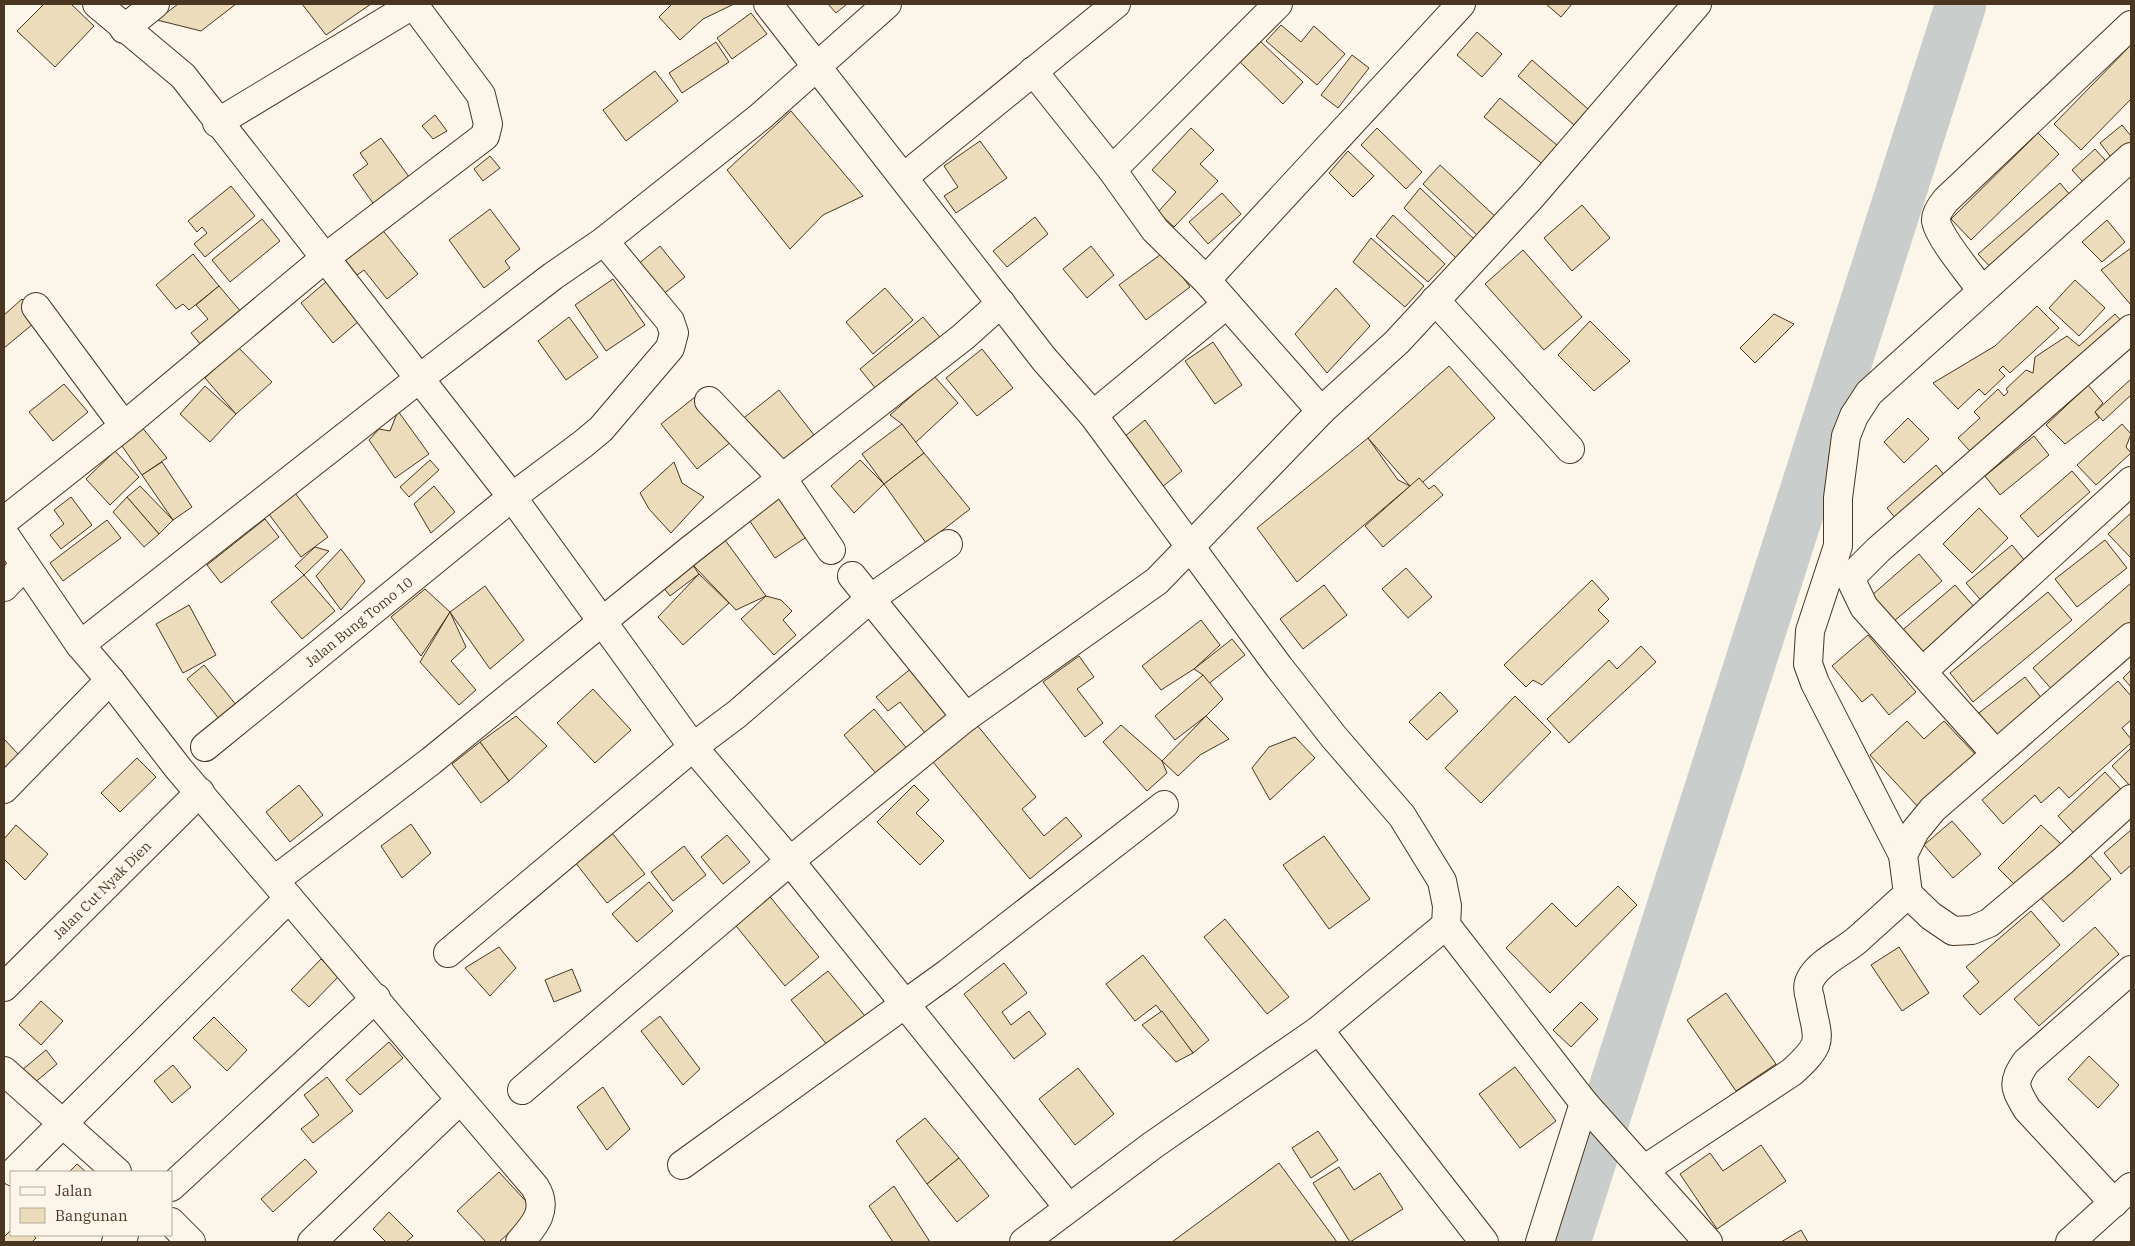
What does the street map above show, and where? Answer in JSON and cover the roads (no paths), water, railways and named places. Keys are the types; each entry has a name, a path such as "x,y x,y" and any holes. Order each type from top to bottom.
{"street":[{"path":"97,4 124,29 150,46 183,76 217,123 512,497 693,747 790,861 1068,1207"},
{"path":"124,29 156,4"},
{"path":"4,521 124,426 325,258 485,136 488,124 480,95 414,4 217,123"},
{"path":"768,4 1044,359 1093,415 1273,660 1327,729 1402,816 1442,881 1447,906 1446,925 1589,1108 1708,1242"},
{"path":"80,645 420,378 553,276 604,241 760,117 887,4"},
{"path":"904,177 1116,4"},
{"path":"1112,170 1278,4"},
{"path":"522,1090 790,861 966,717 1157,581 1321,411 1397,342 1532,196 1697,4"},
{"path":"1206,280 1452,7"},
{"path":"1982,291 1940,232 1935,220 1937,213 1946,200 2131,25"},
{"path":"1033,71 1112,170 1155,230 1206,280 1321,411"},
{"path":"2131,157 1869,393 1854,416 1846,436 1838,498 1838,546 1810,631 1808,664 1815,683 1903,855 1908,894 1931,916 1953,930 1972,930 1989,923 2063,861 2131,799"},
{"name":"Jalan Bung Tomo 10","path":"205,747 512,497 601,429 673,341 674,333 670,321 604,241"},
{"path":"1435,300 1570,449"},
{"path":"15,1171 62,1124 282,889 430,761 782,478 963,337 1002,303"},
{"path":"1093,415 1227,304"},
{"path":"36,307 124,426"},
{"path":"1850,578 1878,550 2131,329"},
{"path":"710,401 782,478 831,550"},
{"path":"1923,671 2131,481"},
{"path":"4,534 80,645 110,680 178,768 376,998 460,1100 479,1119 542,1197 541,1211 532,1228 520,1242"},
{"path":"448,952 693,747 737,714 870,599 948,544"},
{"path":"1838,546 1850,578 1864,607 1996,754"},
{"path":"4,586 25,565"},
{"path":"852,576 966,717"},
{"path":"1903,855 1915,831 1933,809 2131,637"},
{"path":"4,789 110,680"},
{"name":"Jalan Cut Nyak Dien","path":"4,987 200,792"},
{"path":"682,1165 948,973 1164,804"},
{"path":"1638,1162 1792,1072 1808,1057 1815,1046 1818,1033 1808,989 1810,979 1819,968 1855,941 1908,894"},
{"path":"1024,1242 1068,1207 1153,1145 1319,1030 1446,925"},
{"path":"2070,1242 2122,1195 2027,1109 2017,1092 2016,1077 2026,1062 2131,970"},
{"path":"172,1186 376,998"},
{"path":"1319,1030 1484,1242"},
{"path":"4,1071 116,1171"},
{"path":"312,1242 460,1100"},
{"path":"1540,1242 1589,1108"},
{"path":"172,1223 191,1242"}],"waterway":[{"path":"1565,1242 1961,4"}]}
